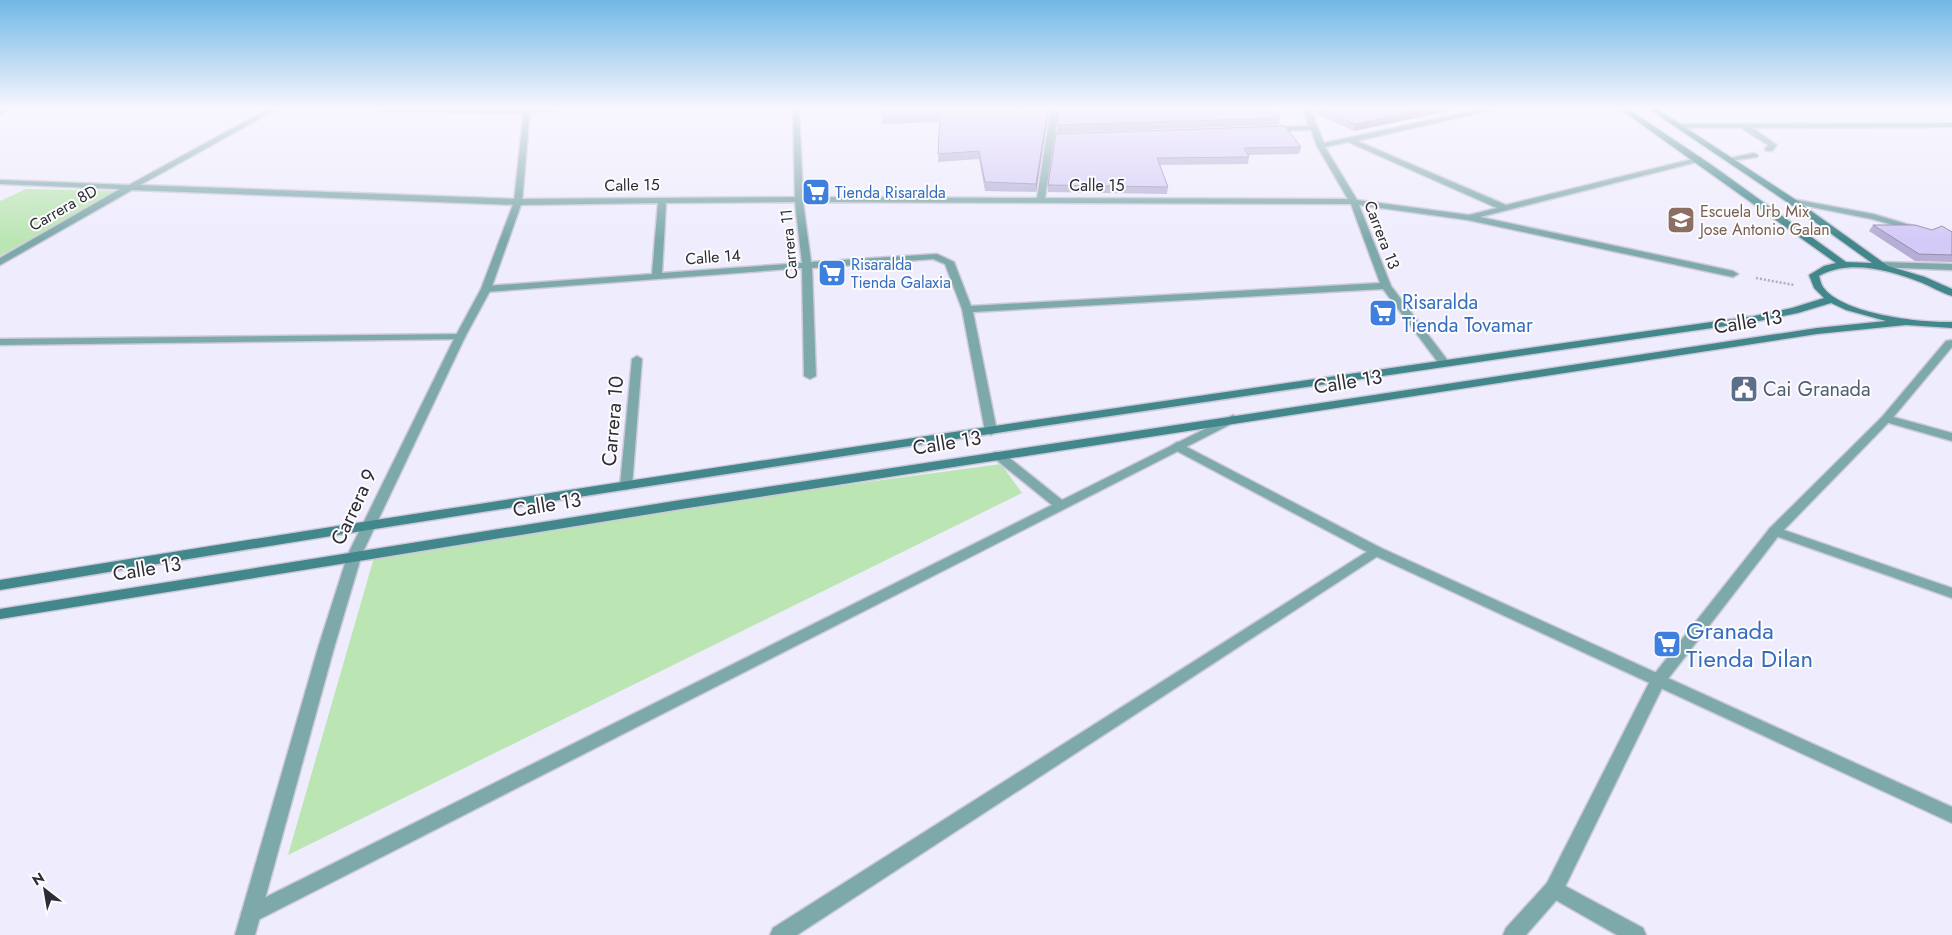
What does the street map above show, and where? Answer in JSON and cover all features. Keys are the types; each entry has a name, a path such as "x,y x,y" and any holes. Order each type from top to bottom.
{"main road":[{"path":"1688,153 1846,265"},
{"path":"1719,153 1790,200 1883,267"},
{"path":"1952,293 1932,283 1883,267 1831,266 1820,270 1814,275 1814,282 1820,290 1832,299 1856,310 1902,323 1952,325"},
{"name":"Calle 13","path":"0,585 369,524 1444,363 1754,319 1794,311 1832,299"},
{"name":"Calle 13","path":"0,614 355,554 1234,418 1817,331 1902,323"}],"street":[{"name":"Carrera 8D","path":"0,262 193,153"},
{"name":"Carrera 9","path":"245,935 326,648 355,554 460,337 486,289 518,202 523,153"},
{"name":"Carrera 11","path":"797,153 799,199 807,265 810,376"},
{"path":"1041,200 1048,153"},
{"name":"Carrera 13","path":"1325,153 1354,202 1386,286 1444,363"},
{"path":"1378,153 1505,208"},
{"path":"1730,160 1754,155"},
{"path":"1468,217 1698,159"},
{"name":"Calle 15","path":"0,182 518,202 799,199 1354,202 1468,217 1733,274"},
{"path":"657,276 662,200"},
{"path":"1790,200 1850,212 1929,232"},
{"path":"1850,212 1899,232"},
{"name":"Calle 14","path":"486,289 934,256 949,262 967,309"},
{"path":"1883,267 1935,267 1948,264"},
{"path":"991,432 967,309 1386,286"},
{"path":"0,342 460,337"},
{"path":"1513,935 1554,889 1658,681 1774,530 1886,419 1950,343"},
{"name":"Carrera 10","path":"626,486 637,359"},
{"path":"251,914 1234,418"},
{"path":"1886,419 1952,438"},
{"path":"1177,446 1376,551 1952,815"},
{"path":"998,455 1061,505"},
{"path":"1774,530 1952,593"},
{"path":"780,935 1376,551"},
{"path":"1554,889 1636,935"}],"path":[{"path":"1733,274 1820,290"}],"green space":[{"path":"26,189 116,191 0,256 0,201"},
{"path":"1001,464 1022,493 288,855 375,554 594,519"}],"building":[{"path":"979,153 1041,153 1036,184 985,182"},
{"path":"1053,153 1247,153 1249,157 1157,158 1168,187 1048,185"},
{"path":"1873,225 1915,225 1932,230 1942,226 1952,232 1952,255 1919,254"}],"place":[{"name":"Tienda Risaralda","path":"816,192"},
{"name":"Escuela Urb Mix Jose Antonio Galan","path":"1681,220"},
{"name":"Risaralda Tienda Galaxia","path":"832,273"},
{"name":"Risaralda Tienda Tovamar","path":"1383,313"},
{"name":"Cai Granada","path":"1744,389"},
{"name":"Granada Tienda Dilan","path":"1667,644"}]}
